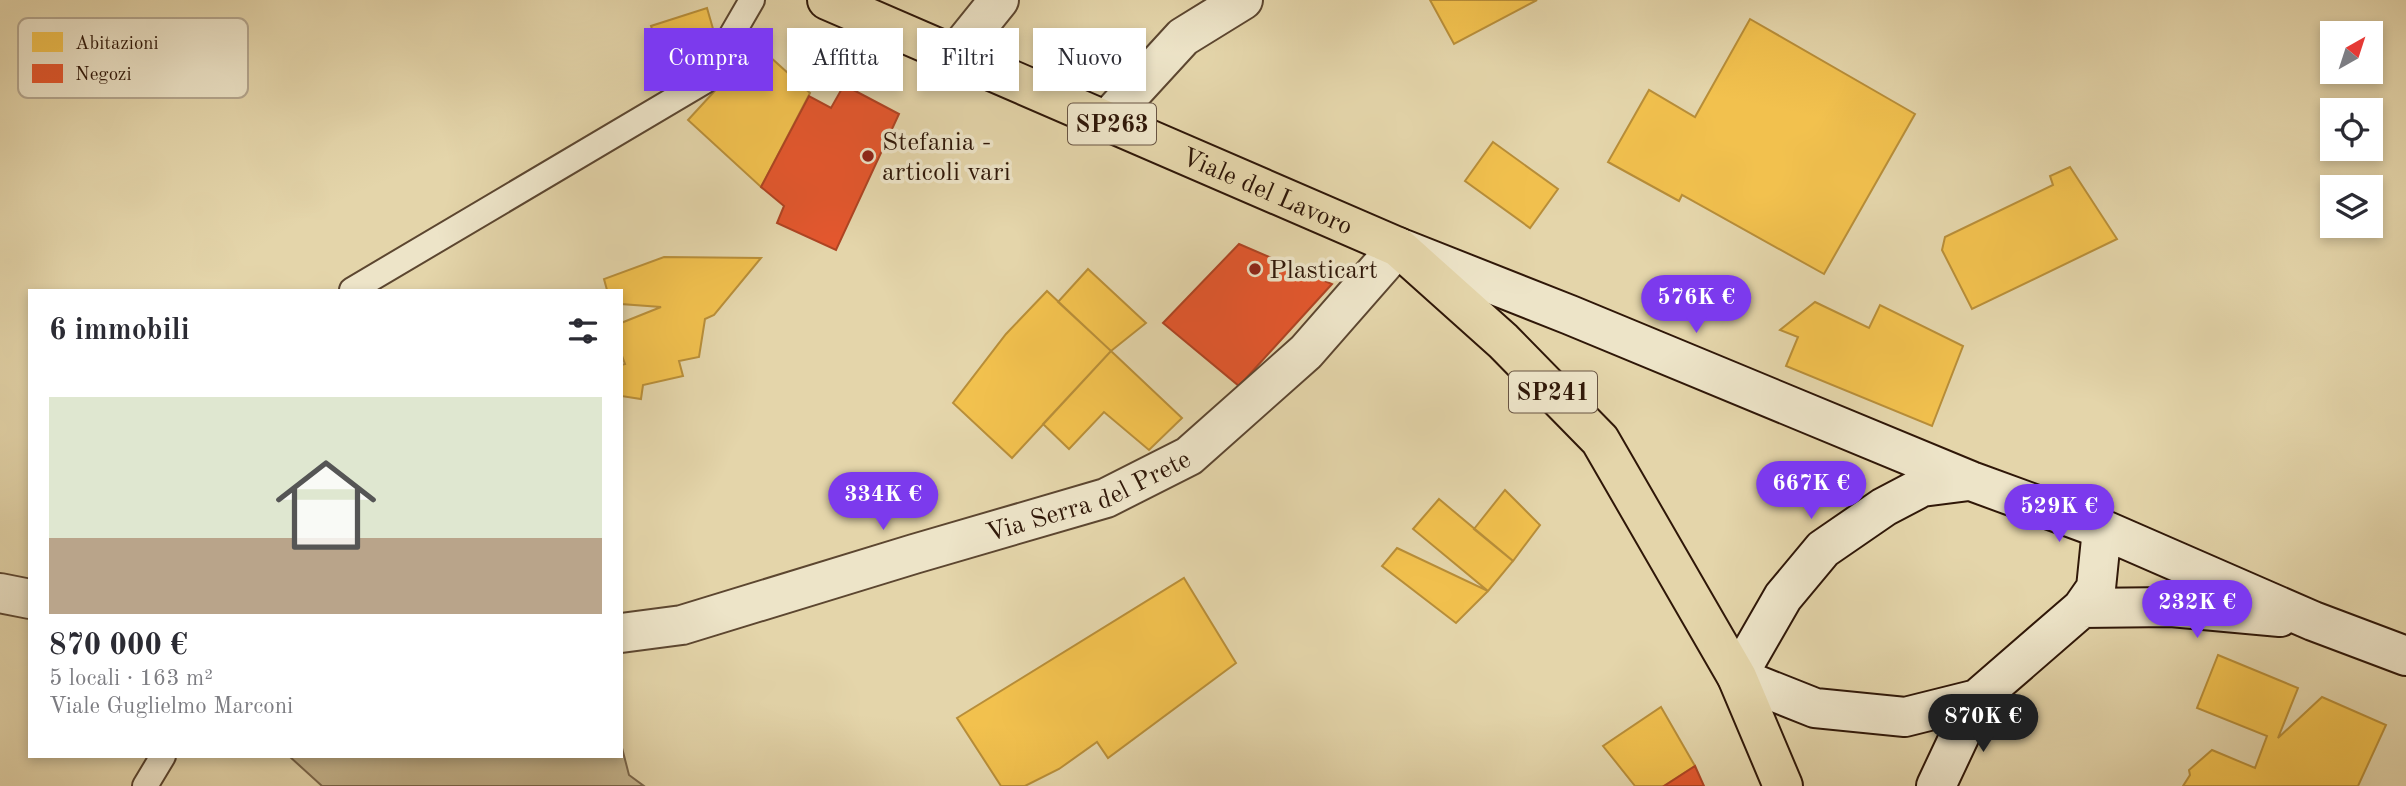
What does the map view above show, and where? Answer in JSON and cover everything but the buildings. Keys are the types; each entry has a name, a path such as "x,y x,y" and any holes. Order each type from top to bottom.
{"main road":[{"name":"Viale del Lavoro","path":"827,0 917,40"},
{"path":"976,28 999,0"},
{"path":"1106,121 1184,37 1243,0"},
{"name":"Viale del Lavoro","path":"1019,84 1398,247"},
{"name":"SP263","path":"1398,247 1971,481 2102,528 2313,621 2406,656"},
{"name":"Via Serra del Prete","path":"623,633 682,625 1106,498 1189,456 1306,352 1398,247"},
{"name":"SP241","path":"1398,247 1503,341 1600,440 1737,677 1783,786"},
{"name":"SP263","path":"1737,677 1783,597 1824,549 1884,507 1922,487 1971,481"},
{"path":"1936,786 1977,699 2082,608 2096,588 2102,528"},
{"path":"0,593 28,599"},
{"name":"SP263","path":"2082,608 2171,607 2313,621"},
{"path":"1737,677 1815,708 1905,717 1977,699"}],"lane":[{"path":"354,289 705,81 752,0"},
{"path":"145,786 162,758"}],"shaded area":[{"path":"623,752 629,775 644,786 322,786 291,758 623,758"}],"place":[{"name":"Stefania - articoli vari","path":"868,156"},
{"name":"Plasticart","path":"1255,269"}]}
